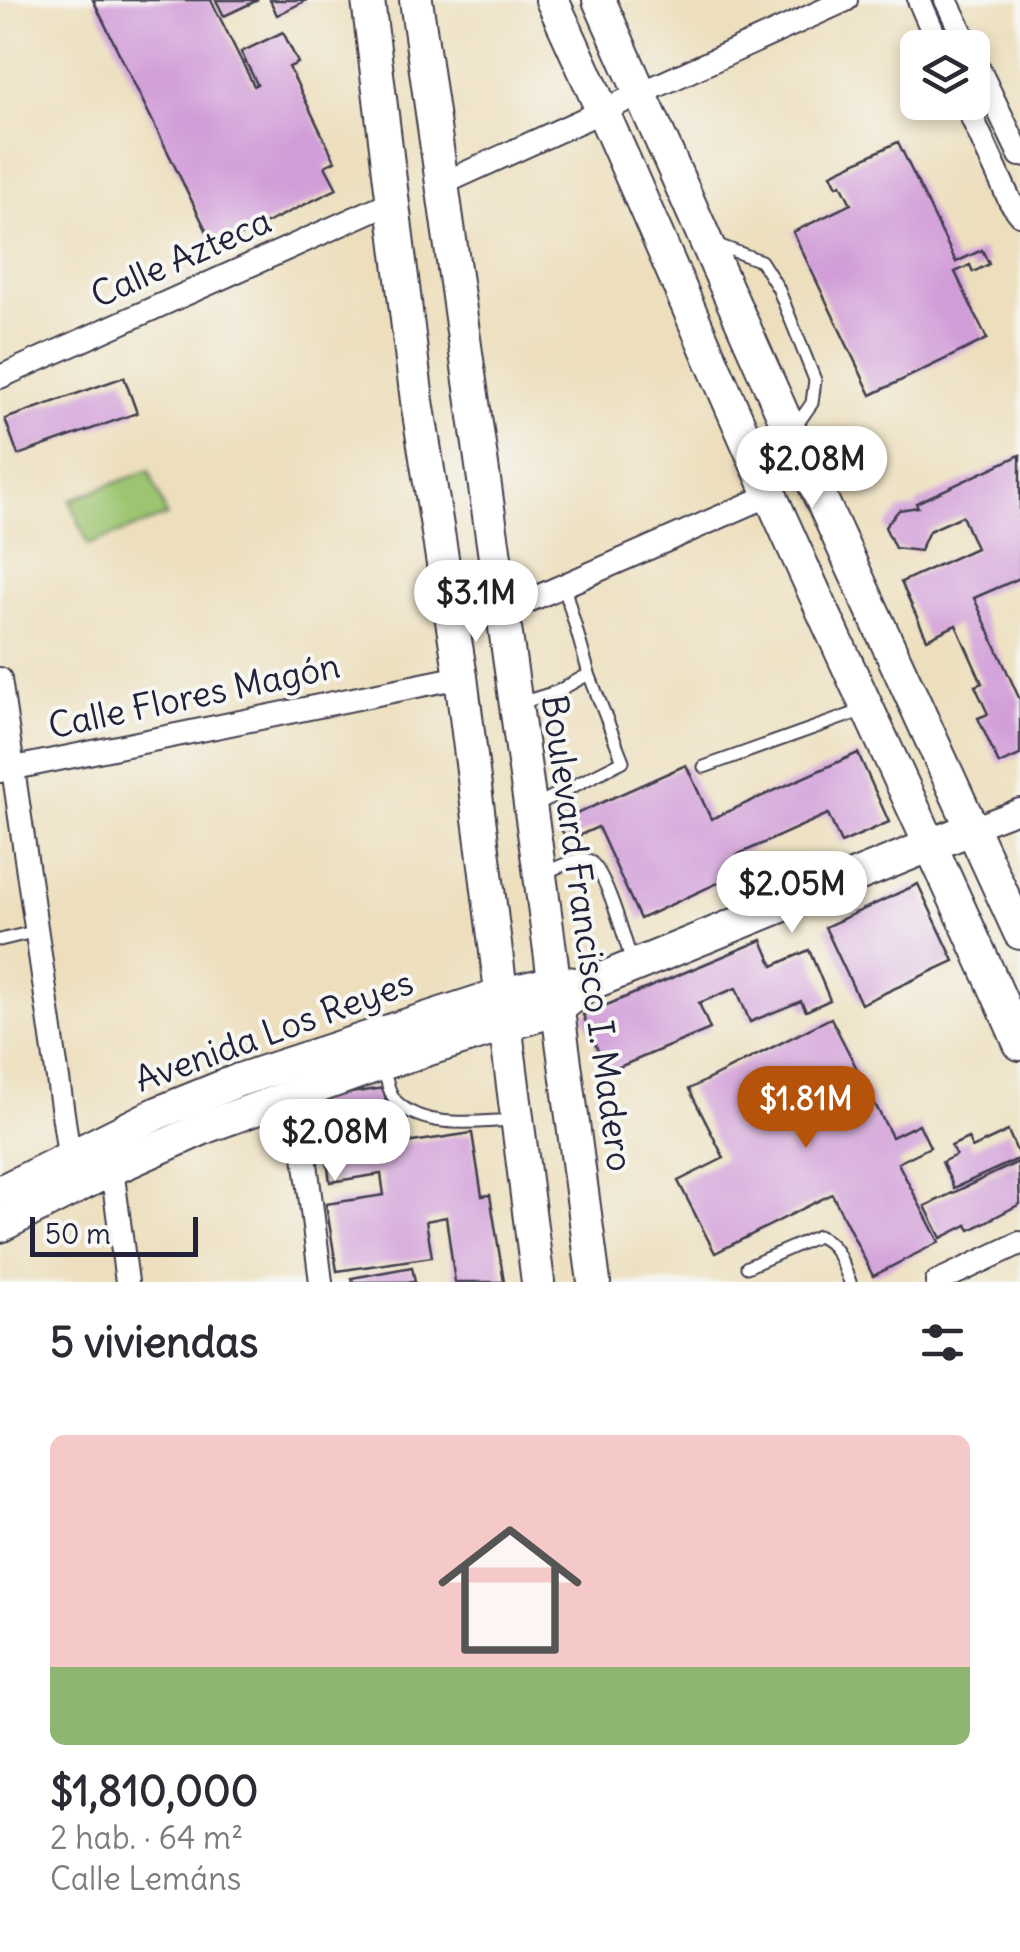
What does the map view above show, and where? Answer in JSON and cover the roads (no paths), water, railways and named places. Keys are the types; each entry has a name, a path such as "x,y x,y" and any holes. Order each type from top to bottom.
{"main road":[{"path":"368,0 417,401 461,677 538,1282"},
{"name":"Boulevard Francisco I. Madero","path":"416,0 540,875 567,992 594,1282"},
{"path":"552,0 770,495 1020,1044"},
{"path":"599,0 791,433 1020,933"},
{"path":"417,401 470,388"},
{"name":"Avenida Los Reyes","path":"0,1192 158,1113 239,1080 567,992 973,828"},
{"name":"Avenida Los Reyes","path":"0,1226 112,1168 208,1126 382,1064 504,1009"}],"street":[{"path":"444,183 846,0"},
{"path":"933,2 937,30"},
{"path":"933,2 955,30"},
{"path":"990,92 1020,155"},
{"path":"975,120 1017,204"},
{"name":"Calle Azteca","path":"0,377 391,202"},
{"path":"503,612 770,495"},
{"name":"Calle Flores Magón","path":"6,770 461,677"},
{"path":"0,679 6,770 37,931 69,1155"},
{"name":"Avenida Los Reyes","path":"973,828 1020,810"},
{"path":"297,1092 321,1282"},
{"path":"112,1168 127,1282"},
{"path":"937,1282 1020,1243"}],"lane":[{"path":"705,241 761,262 778,288 815,380 812,403 791,433"},
{"path":"531,808 623,761 589,674 564,586"},
{"path":"516,704 556,692 589,674"},
{"path":"704,767 868,708"},
{"path":"540,875 577,861 586,859 593,863 608,891 634,966"},
{"path":"0,940 37,931"},
{"path":"382,1064 392,1095 399,1105 414,1113 454,1121 516,1120"},
{"path":"747,1267 818,1236 829,1240 836,1250 850,1282"}]}
